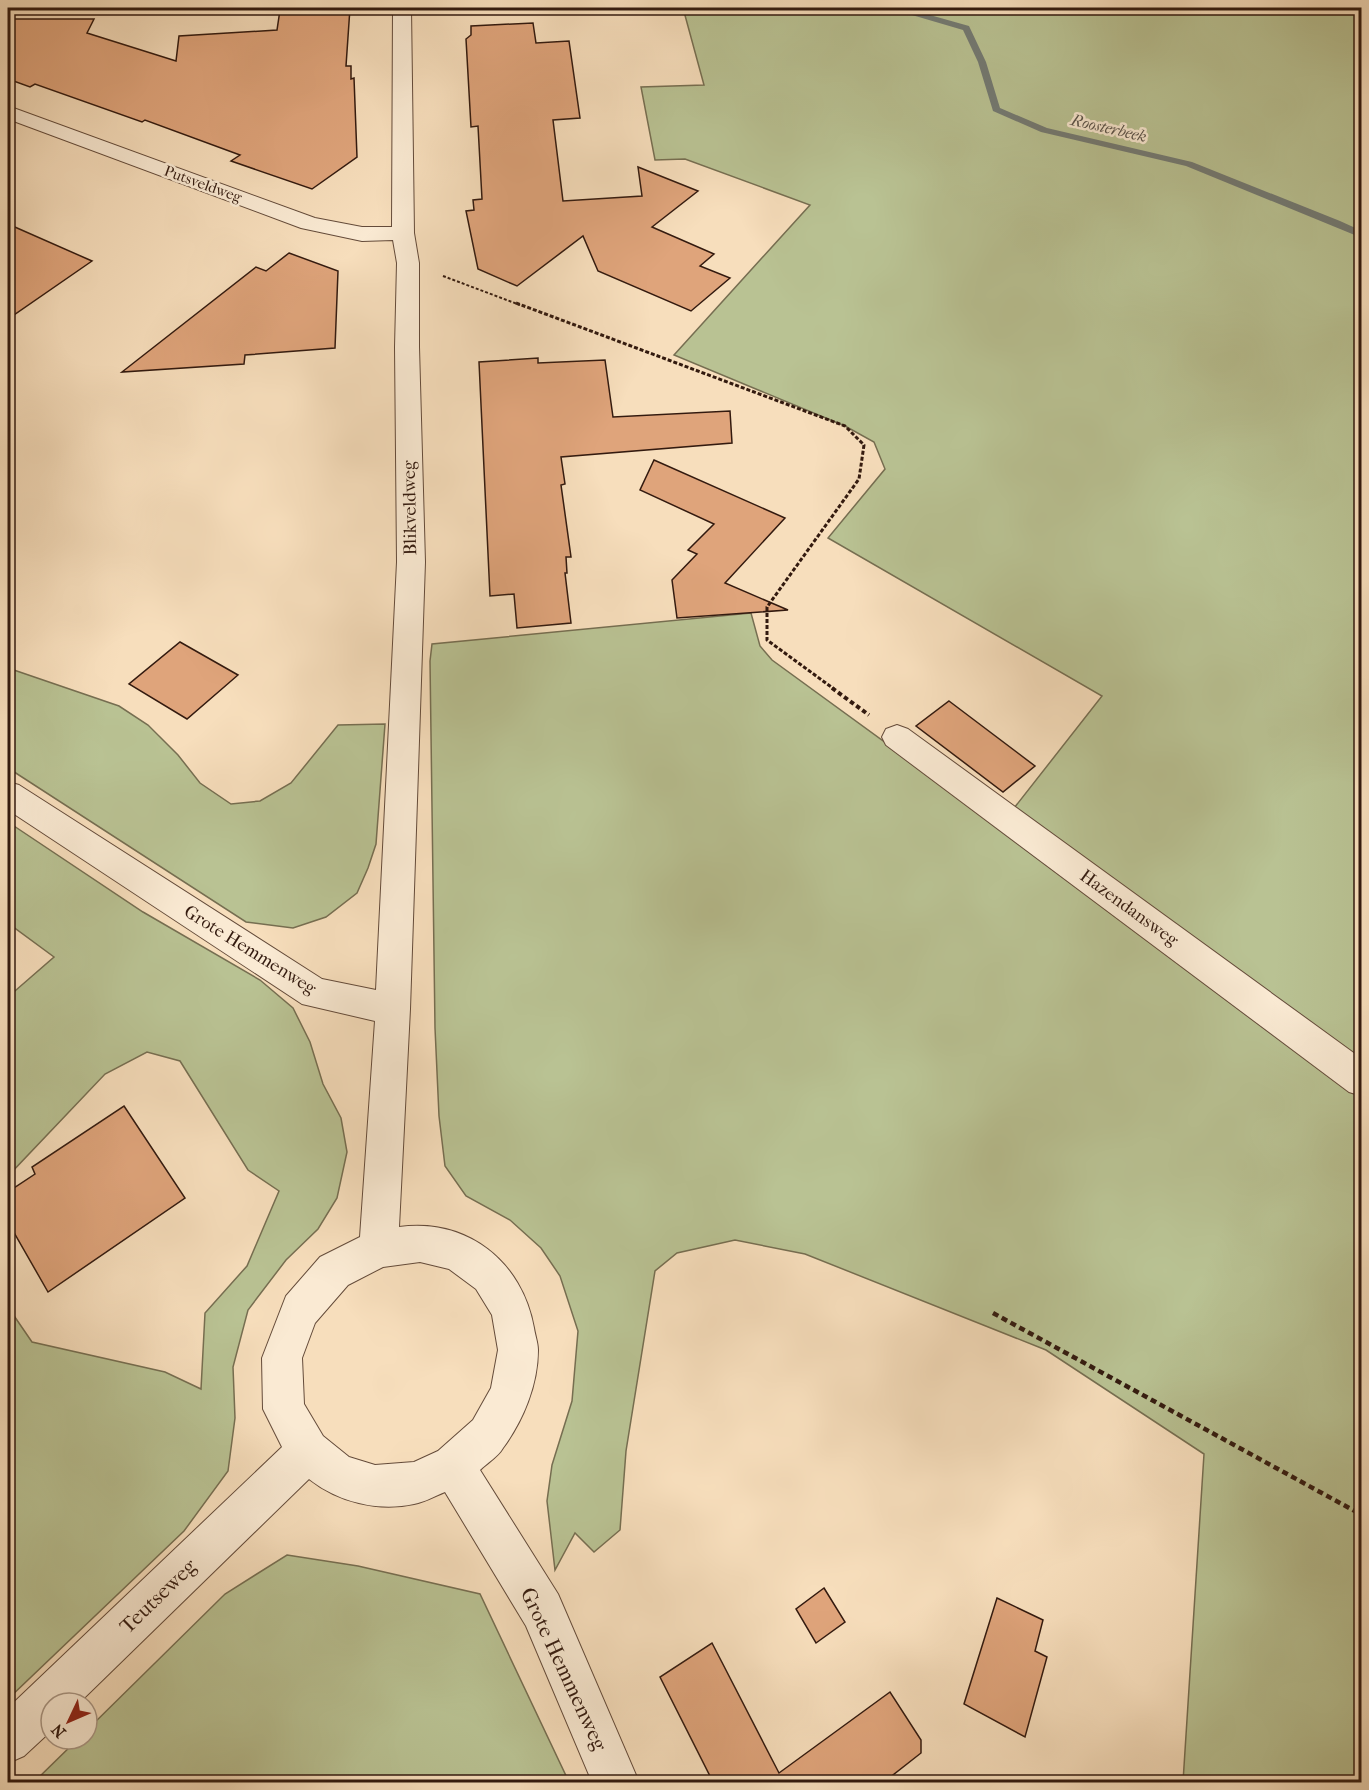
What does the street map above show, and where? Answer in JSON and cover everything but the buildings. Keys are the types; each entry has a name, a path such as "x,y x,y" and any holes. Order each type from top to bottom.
{"street":[{"name":"Blikveldweg","path":"393,1009 411,562 407,347 408,263 403,233 402,8"},
{"name":"Putsveldweg","path":"8,112 309,223 362,234 403,233"},
{"name":"Hazendansweg","path":"897,737 1362,1080"},
{"name":"Grote Hemmenweg","path":"8,794 314,993 393,1009"},
{"path":"379,1248 393,1009"},
{"path":"420,1243 458,1252 490,1275 511,1309 518,1350 511,1394 488,1435 453,1466 415,1483 375,1486 338,1475 308,1451 284,1409 282,1358 300,1310 334,1271 379,1248 420,1243"},
{"name":"Teutseweg","path":"8,1740 308,1451"},
{"name":"Grote Hemmenweg","path":"453,1466 542,1610 615,1782"}],"path":[{"path":"408,263 845,426 864,446 859,479 766,607 767,640 897,737"},
{"path":"993,1314 1362,1515"}],"green space":[{"path":"683,8 732,8 747,12 779,8 1361,8 1361,1782 1183,1782 1204,1454 1046,1350 805,1254 735,1240 677,1253 655,1271 626,1451 620,1530 594,1552 575,1533 555,1570 547,1501 552,1465 572,1401 578,1331 560,1276 541,1248 510,1220 466,1196 445,1166 439,1116 435,1028 430,661 432,644 751,613 760,646 772,660 1000,826 1102,696 828,538 885,469 874,442 845,426 674,355 810,205 685,159 655,160 641,87 704,85"},
{"path":"8,668 119,706 148,725 178,755 200,783 231,804 260,801 291,783 338,725 385,724 376,844 357,893 326,917 293,928 246,922 8,768"},
{"path":"8,822 143,912 260,980 293,1008 310,1042 323,1084 341,1118 347,1152 337,1198 318,1229 286,1260 248,1310 233,1367 235,1418 228,1471 184,1531 8,1699 8,1307 32,1342 165,1372 201,1389 205,1313 247,1266 279,1191 248,1170 180,1061 147,1052 105,1074 8,1176 8,997 54,957 8,923"},
{"path":"287,1555 358,1566 480,1594 569,1782 34,1782 66,1751 99,1751 99,1718 225,1594"}],"waterway":[{"name":"Roosterbeek","path":"898,8 966,28 982,62 996,109 1044,130 1189,164 1362,235"}]}
